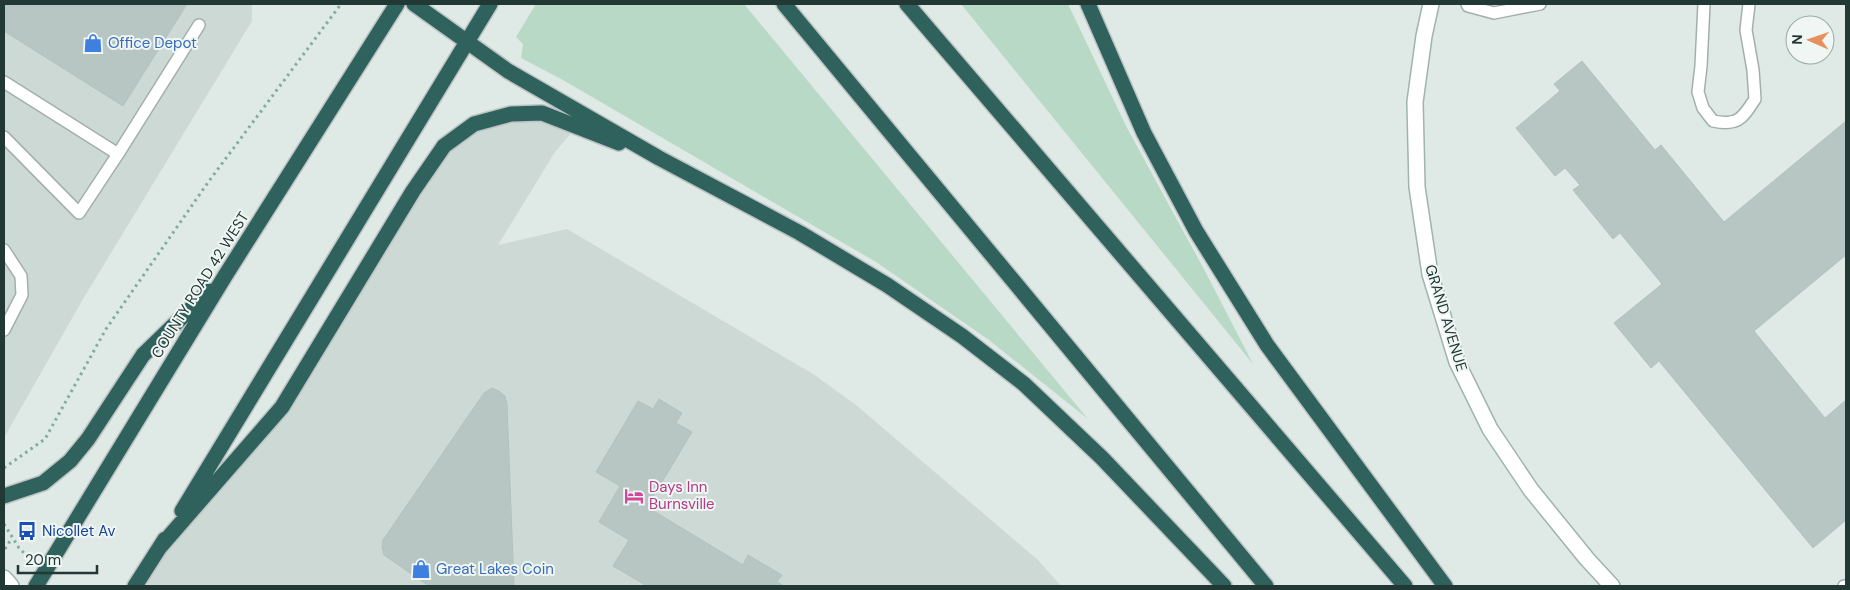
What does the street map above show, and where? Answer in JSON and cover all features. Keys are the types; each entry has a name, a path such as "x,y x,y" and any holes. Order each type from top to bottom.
{"highway":[{"name":"COUNTY ROAD 42 WEST","path":"36,586 224,276 397,4"},
{"path":"414,4 508,71 659,158 800,233 886,284 962,336 1024,384 1095,451 1224,586"},
{"path":"135,586 490,4"},
{"path":"784,4 1266,586"},
{"path":"907,4 1405,586"},
{"path":"1088,4 1144,133 1196,231 1267,345 1445,586"},
{"path":"160,546 282,407 388,231 444,146 474,124 511,114 542,113 659,158"},
{"path":"4,496 43,483 70,461 88,439 143,355 224,276"}],"street":[{"name":"GRAND AVENUE","path":"1431,4 1424,36 1415,102 1416,186 1430,274 1457,362 1490,429 1531,490 1587,559 1612,586"},
{"path":"4,578 11,586"}],"lane":[{"path":"1467,4 1468,6 1494,13 1540,4"},
{"path":"1704,4 1698,92 1703,108 1713,121 1728,124 1743,116 1755,99 1753,70 1746,30 1749,4"},
{"path":"4,137 79,213 199,25"},
{"path":"4,82 118,154"},
{"path":"4,250 21,276 22,296 4,330"}],"path":[{"path":"4,468 45,438 106,329 209,181 341,4"},
{"path":"5,549 12,538"}],"shaded area":[{"path":"4,4 252,4 252,21 83,299 5,436"},
{"path":"511,114 576,127 555,152 498,245 567,229 813,374 856,405 1038,560 1061,586 135,586 282,407 444,146"}],"green space":[{"path":"536,4 744,4 1088,419 989,340 876,262 563,80 521,58 523,44 516,37"},
{"path":"961,4 1068,4 1126,126 1253,364"}],"building":[{"name":"Office Depot","path":"4,4 187,4 123,106 4,31"},
{"path":"1582,61 1655,150 1661,145 1724,222 1846,121 1846,255 1754,331 1825,418 1846,400 1846,520 1813,548 1659,361 1651,368 1614,323 1662,284 1620,233 1613,239 1573,190 1580,185 1565,168 1555,176 1516,128 1560,91 1554,84"},
{"path":"492,388 505,396 507,404 514,586 429,586 384,555 383,540 484,393"},
{"name":"Days Inn Burnsville","path":"659,399 682,413 676,423 692,432 647,507 743,565 748,555 782,575 777,582 784,586 647,586 613,566 629,540 599,522 620,486 596,472 638,401 653,409"}],"place":[{"name":"Office Depot","path":"93,43"},
{"name":"Days Inn Burnsville","path":"634,496"},
{"name":"Nicollet Av","path":"27,531"},
{"name":"Great Lakes Coin","path":"421,569"}]}
